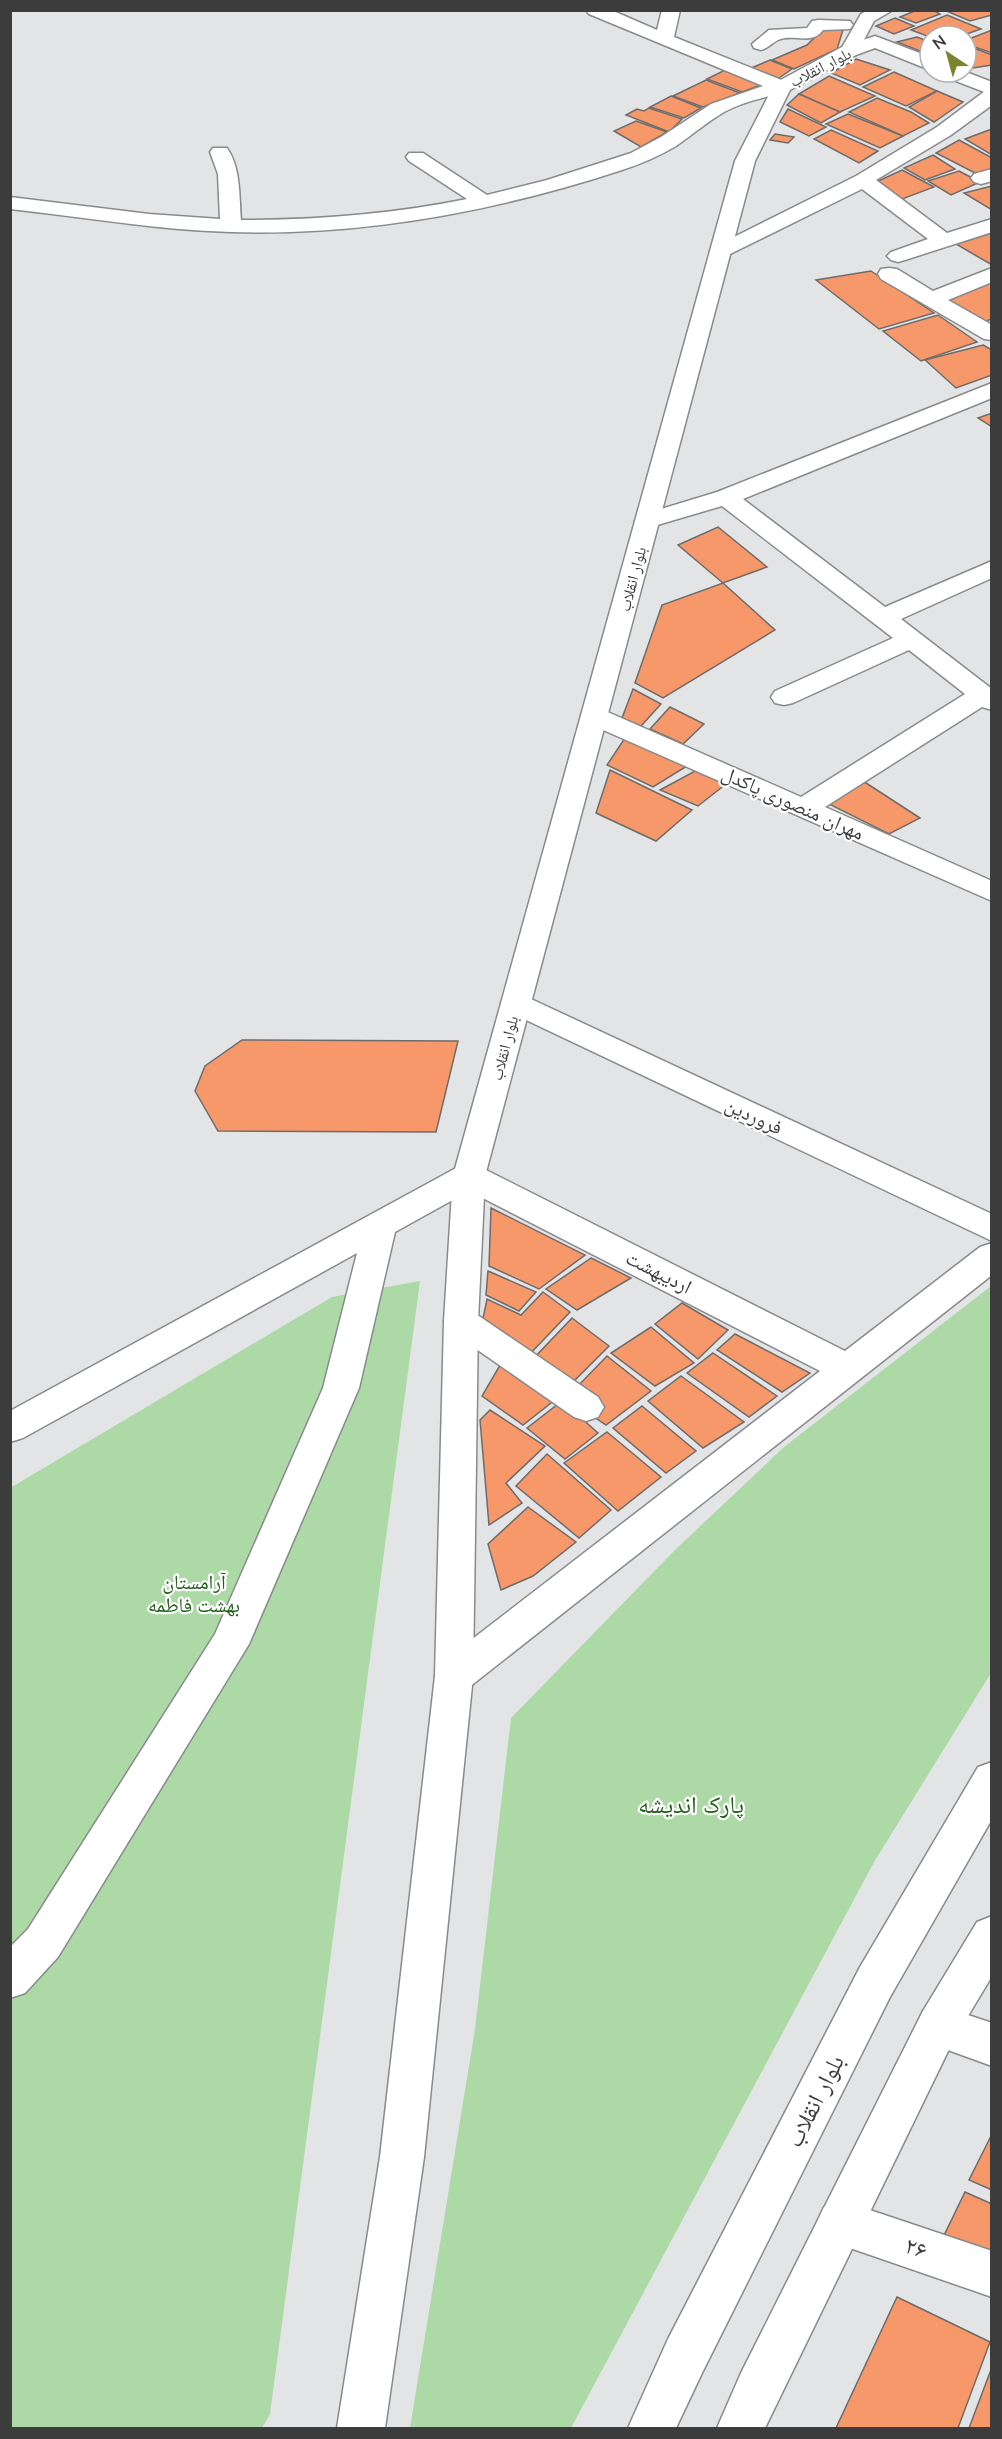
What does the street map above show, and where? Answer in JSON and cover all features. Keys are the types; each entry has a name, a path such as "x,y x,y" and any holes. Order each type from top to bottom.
{"street":[{"path":"595,10 782,87"},
{"path":"664,40 671,10"},
{"path":"832,10 844,26 849,51"},
{"path":"849,51 867,18 884,10"},
{"path":"761,44 775,34 812,33 818,25 844,26"},
{"name":"بلوار انقلاب","path":"361,2428 402,2157 454,1676 461,1321 469,1176 745,161 782,87 849,51 875,42 918,59"},
{"path":"714,58 728,44"},
{"path":"978,83 992,89"},
{"path":"10,203 101,215 231,226 323,224 376,219 485,202 609,167 660,147 719,107 782,87"},
{"path":"721,251 863,180 944,132 992,95"},
{"path":"220,152 228,174 231,226"},
{"path":"416,157 485,202"},
{"path":"863,180 944,241"},
{"path":"992,225 944,241 894,265 931,299 992,334"},
{"path":"931,299 992,274"},
{"path":"647,521 726,497 992,390"},
{"path":"726,497 987,698 804,808"},
{"path":"883,618 992,568"},
{"path":"784,697 910,640"},
{"name":"مهران منصوری پاکدل","path":"594,716 992,892"},
{"name":"فروردین","path":"516,1003 992,1229"},
{"path":"10,1428 469,1176"},
{"name":"اردیبهشت","path":"469,1176 848,1369"},
{"path":"10,1978 43,1943 230,1644 341,1388 380,1225"},
{"path":"454,1676 992,1256"},
{"path":"461,1321 586,1407"},
{"name":"بلوار انقلاب","path":"652,2428 685,2356 875,1983 992,1780"},
{"path":"741,2428 938,2026 992,1936"},
{"path":"938,2026 992,2045"},
{"name":"۲۶","path":"840,2223 992,2274"}],"green space":[{"name":"آرامستان بهشت فاطمه","path":"420,1281 270,2414 262,2428 11,2428 10,1488 332,1297"},
{"name":"پارک اندیشه","path":"991,1286 991,1673 874,1862 571,2428 410,2428 475,2029 511,1718 675,1550 784,1447"}],"building":[{"path":"917,10 933,10 940,14 916,23 900,17"},
{"path":"944,10 992,10 992,15 970,21"},
{"path":"947,15 969,24 925,24"},
{"path":"895,18 914,26 894,34 876,26"},
{"path":"824,28 843,30 837,49 794,69 772,60 807,45"},
{"path":"992,30 992,53 978,48 978,35"},
{"path":"918,37 918,50 897,42"},
{"path":"978,50 992,55 992,65 978,67"},
{"path":"856,59 890,70 860,85 831,73"},
{"path":"770,60 792,69 776,80 749,69"},
{"path":"727,69 766,83 742,92 707,79"},
{"path":"894,72 937,91 906,106 863,87"},
{"path":"829,76 875,96 840,112 799,94"},
{"path":"706,80 740,93 703,107 673,96"},
{"path":"937,91 963,102 934,122 909,107"},
{"path":"799,94 840,112 821,123 787,105"},
{"path":"671,96 701,108 684,118 650,107"},
{"path":"877,98 911,112 929,123 903,136 849,112"},
{"path":"649,108 682,119 669,132 626,115 637,109 644,111"},
{"path":"788,109 826,127 809,136 780,122"},
{"path":"848,114 903,136 880,148 826,124"},
{"path":"636,121 667,132 641,147 614,131"},
{"path":"831,130 878,151 859,163 814,139"},
{"path":"992,130 992,155 965,139"},
{"path":"775,134 794,137 788,143 770,140"},
{"path":"959,140 992,158 992,170 977,174 936,153"},
{"path":"933,155 955,169 925,180 904,168"},
{"path":"902,170 934,187 897,201 876,182"},
{"path":"959,171 980,182 951,195 928,181"},
{"path":"992,186 992,210 964,193"},
{"path":"992,233 992,265 956,244"},
{"path":"871,271 934,313 879,329 816,280"},
{"path":"992,282 992,319 980,323 942,302"},
{"path":"938,315 977,342 921,361 883,331"},
{"path":"983,345 992,350 992,375 956,388 925,360"},
{"path":"992,413 992,427 978,418"},
{"path":"718,527 767,567 723,583 678,545"},
{"path":"723,583 775,630 663,698 635,683 662,605"},
{"path":"633,689 661,704 641,726 622,718"},
{"path":"670,707 704,724 683,744 650,729"},
{"path":"627,735 687,766 653,787 607,765"},
{"path":"610,770 692,810 656,841 596,813"},
{"path":"695,771 726,784 698,806 660,790"},
{"path":"863,781 920,818 889,834 829,804"},
{"path":"242,1040 458,1041 436,1132 218,1131 195,1091 205,1066"},
{"path":"491,1208 585,1255 539,1289 489,1266"},
{"path":"591,1258 631,1278 577,1310 546,1289"},
{"path":"488,1271 536,1292 519,1311 486,1295"},
{"path":"543,1292 570,1312 526,1358 481,1328 487,1299 521,1315"},
{"path":"682,1303 728,1330 698,1359 655,1324"},
{"path":"572,1318 609,1346 570,1385 533,1359"},
{"path":"651,1327 694,1363 655,1386 611,1353"},
{"path":"735,1334 810,1373 782,1392 717,1350"},
{"path":"713,1353 777,1396 749,1417 687,1373"},
{"path":"607,1356 651,1391 606,1425 594,1417 576,1388"},
{"path":"503,1360 556,1399 523,1425 482,1396"},
{"path":"681,1376 744,1422 703,1448 648,1401"},
{"path":"562,1401 598,1433 565,1459 527,1428"},
{"path":"642,1406 696,1451 666,1473 613,1428"},
{"path":"490,1410 545,1446 506,1483 522,1503 489,1525 480,1420"},
{"path":"607,1432 661,1477 618,1511 564,1463"},
{"path":"547,1454 611,1510 579,1538 516,1486"},
{"path":"528,1507 576,1542 533,1576 501,1590 488,1544"},
{"path":"992,2134 992,2190 969,2180"},
{"path":"965,2192 992,2204 992,2277 936,2252"},
{"path":"897,2297 990,2342 958,2428 836,2428"},
{"path":"992,2367 992,2428 969,2428"}]}
